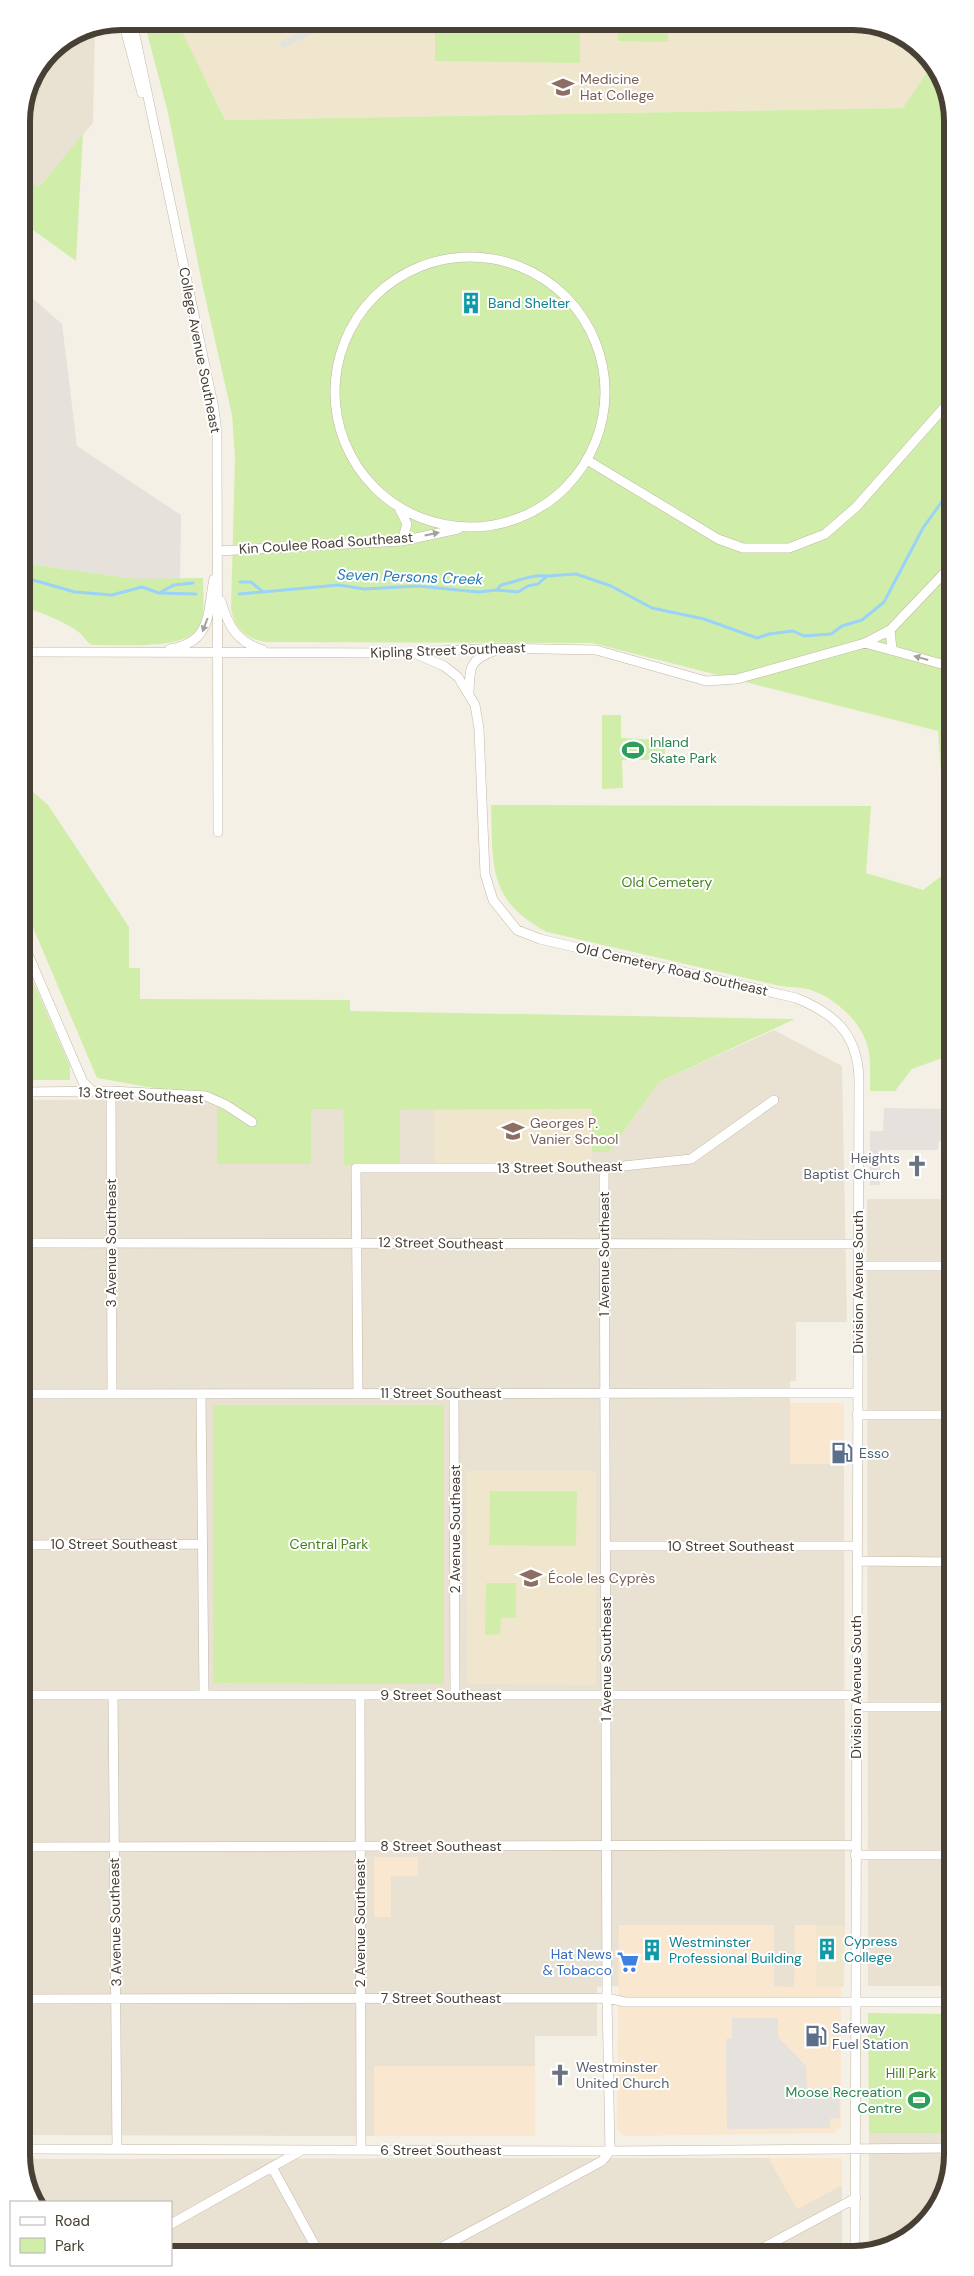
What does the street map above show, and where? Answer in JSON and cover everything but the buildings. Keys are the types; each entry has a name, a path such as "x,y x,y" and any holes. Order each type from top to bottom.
{"street":[{"name":"College Avenue Southeast","path":"125,30 137,80 149,111"},
{"name":"College Avenue Southeast","path":"134,30 149,111 214,409 218,454 218,832"},
{"path":"477,256 516,264 551,283 579,311 597,346 606,384 602,424 587,460 564,490 534,511 500,524 463,528 428,521 398,506 366,481 345,447 335,409 335,370 348,332 370,300 401,275 438,260 477,256"},
{"path":"587,460 718,539 743,548 789,548 825,534 856,507 944,408"},
{"path":"398,506 407,524 402,541"},
{"name":"Kin Coulee Road Southeast","path":"218,551 402,541 463,528"},
{"path":"150,652 188,643 204,630 218,561"},
{"name":"Kipling Street Southeast","path":"30,652 400,653 501,648 596,650 706,681 719,682 737,679 865,643 890,630 944,573"},
{"path":"218,589 228,623 240,640 250,646 276,653"},
{"path":"890,630 892,650"},
{"path":"865,643 944,665"},
{"path":"468,692 472,665 478,657 501,648"},
{"path":"400,653 414,653 444,666 458,677 468,692"},
{"name":"Old Cemetery Road Southeast","path":"468,692 475,705 479,729 483,858 488,888 501,911 517,930 540,939 796,998 812,1004 836,1020 845,1030 856,1053 858,1066 858,1124"},
{"path":"30,959 83,1082 92,1092"},
{"name":"13 Street Southeast","path":"30,1092 111,1091 206,1096 226,1105 252,1122"},
{"name":"3 Avenue Southeast","path":"111,1091 112,1394"},
{"name":"13 Street Southeast","path":"357,1242 356,1168 604,1168 691,1159 774,1100"},
{"name":"Division Avenue South","path":"856,2246 858,1124"},
{"name":"1 Avenue Southeast","path":"604,1168 606,1846 610,2150"},
{"path":"357,1242 358,1394"},
{"name":"12 Street Southeast","path":"30,1244 357,1242 605,1245 858,1244"},
{"path":"858,1266 944,1266"},
{"name":"11 Street Southeast","path":"30,1394 858,1392"},
{"name":"2 Avenue Southeast","path":"454,1393 455,1695"},
{"path":"201,1394 204,1695"},
{"path":"857,1415 944,1415"},
{"name":"10 Street Southeast","path":"30,1545 202,1544"},
{"name":"10 Street Southeast","path":"605,1546 857,1546"},
{"path":"857,1561 944,1562"},
{"name":"9 Street Southeast","path":"30,1695 856,1695"},
{"name":"3 Avenue Southeast","path":"113,1695 117,2150"},
{"name":"2 Avenue Southeast","path":"360,1695 361,2150"},
{"path":"856,1707 944,1707"},
{"name":"8 Street Southeast","path":"30,1847 606,1846 856,1850 944,1855"},
{"name":"7 Street Southeast","path":"30,1999 607,1998 624,2002 944,2002"},
{"name":"6 Street Southeast","path":"30,2149 610,2150 944,2148"},
{"path":"172,2223 273,2169 303,2150"},
{"path":"444,2246 602,2160 610,2150"},
{"path":"273,2169 315,2246"},
{"path":"766,2246 856,2198"}],"shaded area":[{"name":"Medicine Hat College","path":"181,30 859,30 876,33 898,42 913,53 928,70 904,108 225,120"},
{"path":"303,30 321,30 282,49 279,42"},
{"path":"95,34 93,123 39,187 30,182 30,115 37,86 49,66 61,53 81,39"},
{"path":"30,296 62,324 77,446 181,515 180,579 136,579 30,564"},
{"path":"774,1030 842,1066 847,1322 796,1322 796,1381 790,1381 790,1463 844,1464 845,1926 795,1925 795,1987 774,1987 774,1925 619,1925 619,1986 597,1987 597,2036 535,2036 535,2066 374,2066 374,2136 30,2135 30,1100 217,1099 217,1164 311,1109 343,1109 344,1165 400,1165 400,1110 434,1110 434,1164 592,1163 592,1152 609,1152 659,1082"},
{"path":"884,1108 944,1109 944,1141 939,1141 938,1150 880,1150 880,1185 870,1185 870,1131 883,1131"},
{"name":"Georges P. Vanier School","path":"592,1109 592,1163 434,1164 434,1110"},
{"path":"867,1199 944,1199 944,1986 868,1986"},
{"path":"790,1403 844,1403 844,1464 790,1464"},
{"name":"École les Cyprès","path":"466,1471 596,1471 596,1685 467,1684"},
{"path":"374,1857 418,1857 418,1876 391,1876 391,1917 374,1917"},
{"path":"619,1925 774,1925 774,1986 794,1987 795,1925 816,1925 816,1987 841,1987 841,2126 834,2133 625,2136 617,2129"},
{"path":"816,1925 845,1926 844,1987 816,1987"},
{"path":"732,2018 778,2018 778,2037 806,2066 807,2088 839,2088 840,2118 830,2119 830,2128 727,2129 726,2039 732,2039"},
{"path":"374,2066 535,2066 535,2136 374,2136"},
{"path":"869,2133 944,2133 942,2172 935,2195 929,2205 917,2219 898,2234 869,2244"},
{"path":"769,2158 797,2209 842,2185 842,2246 172,2246 172,2201 43,2201 35,2184 30,2159"},
{"path":"769,2158 842,2158 842,2185 797,2209"}],"green space":[{"path":"146,30 181,30 225,120 903,108 928,70 939,92 944,121 944,815 938,731 592,643 266,642 247,636 242,632 235,622 231,609 235,457 232,415 202,283 168,113"},
{"path":"435,30 580,30 580,63 435,61"},
{"path":"618,30 668,30 668,42 618,41"},
{"path":"83,134 76,261 30,228 30,182 39,187"},
{"path":"30,564 136,579 203,578 201,624 194,633 169,643 152,645 92,645 68,625 30,610"},
{"name":"Inland Skate Park","path":"602,715 621,715 621,738 665,740 665,764 654,764 653,760 622,760 623,788 602,789"},
{"path":"30,789 48,805 129,927 129,968 140,968 140,999 350,1000 350,1011 795,1019 659,1082 609,1152 592,1152 592,1109 400,1110 400,1165 344,1165 343,1109 311,1109 311,1164 217,1164 217,1099 97,1078 30,920"},
{"name":"Old Cemetery","path":"491,805 871,806 866,873 923,890 944,874 944,1057 912,1069 895,1091 870,1091 870,1059 865,1038 847,1013 830,999 820,994 807,989 780,986 547,932 527,920 503,894 497,879 492,846"},
{"path":"30,974 70,1066 70,1080 30,1080"},
{"name":"Central Park","path":"213,1405 444,1405 444,1684 213,1683"},
{"path":"490,1491 577,1491 576,1546 489,1545"},
{"path":"486,1583 516,1583 516,1618 501,1618 500,1634 485,1635"},
{"name":"Hill Park","path":"868,2013 944,2014 944,2133 869,2133"}],"waterway":[{"name":"Seven Persons Creek","path":"239,594 339,585 364,589 418,586 478,592 497,590 518,592 528,586 538,584 547,576 576,574 611,586 652,608 704,619 757,638 769,634 793,631 804,636 831,634 842,626 862,620 884,602 923,528 944,499"},
{"name":"Seven Persons Creek","path":"497,590 501,585 529,577 546,576"},
{"name":"Seven Persons Creek","path":"30,580 75,592 112,595 142,587 159,593 196,594"},
{"name":"Seven Persons Creek","path":"240,582 251,582 263,592"},
{"name":"Seven Persons Creek","path":"161,592 174,585 193,583"}],"place":[{"name":"Medicine Hat College","path":"563,87"},
{"name":"Band Shelter","path":"471,303"},
{"name":"Inland Skate Park","path":"633,750"},
{"name":"Georges P. Vanier School","path":"513,1131"},
{"name":"Heights Baptist Church","path":"917,1166"},
{"name":"Esso","path":"842,1453"},
{"name":"École les Cyprès","path":"531,1578"},
{"name":"Cypress College","path":"827,1949"},
{"name":"Westminster Professional Building","path":"652,1950"},
{"name":"Hat News & Tobacco","path":"628,1962"},
{"name":"Safeway Fuel Station","path":"816,2036"},
{"name":"Westminster United Church","path":"560,2075"},
{"name":"Moose Recreation Centre","path":"919,2100"}]}
